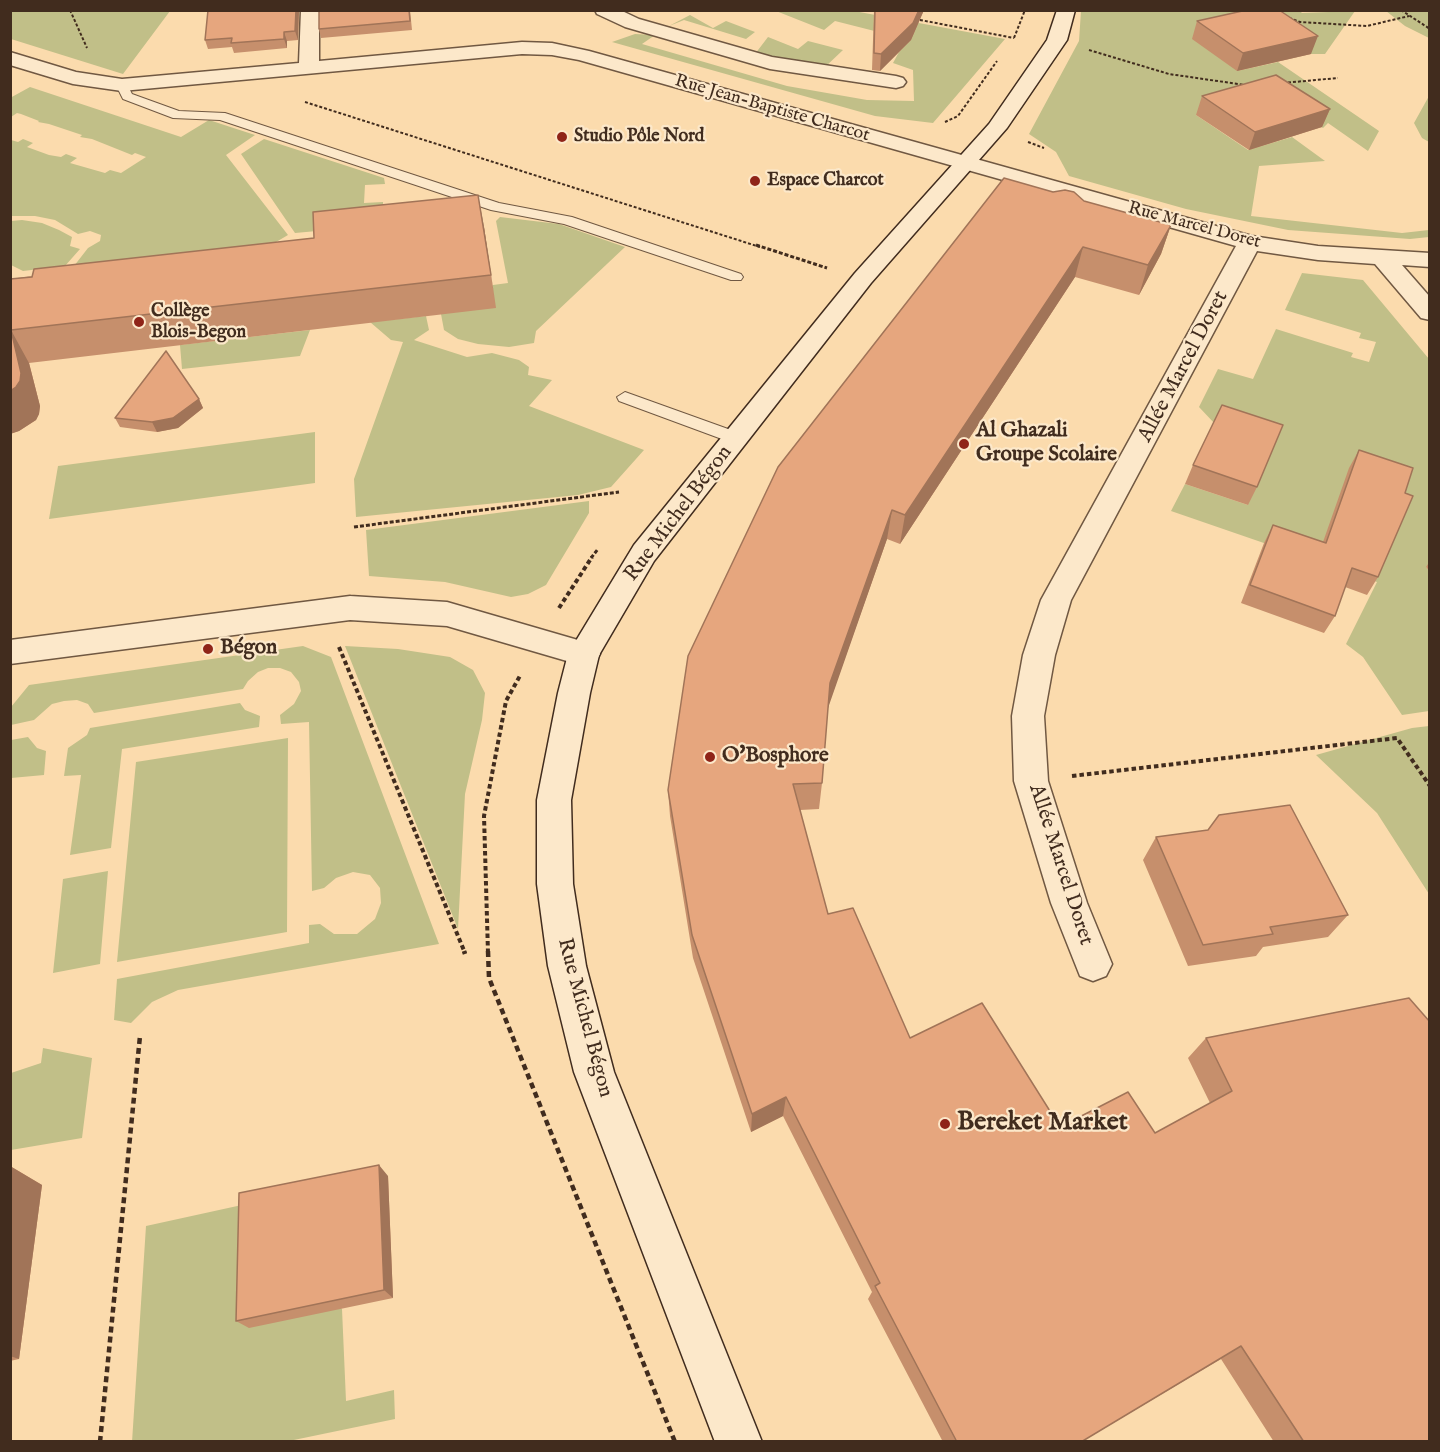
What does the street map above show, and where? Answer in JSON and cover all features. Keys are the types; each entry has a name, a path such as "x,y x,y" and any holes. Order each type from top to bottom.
{"street":[{"path":"309,69 310,10"},
{"path":"604,10 617,33"},
{"name":"Rue Michel Bégon","path":"733,1440 594,1072 567,966 555,884 554,800 574,693 584,654 644,553 863,278 996,128 1057,40 1066,10"},
{"path":"582,55 617,33 832,74 896,82"},
{"name":"Rue Jean-Baptiste Charcot","path":"10,58 73,78 122,85 522,48 552,49 582,55 963,163"},
{"name":"Rue Marcel Doret","path":"963,163 1250,243 1318,253 1430,260"},
{"name":"Allée Marcel Doret","path":"1093,964 1070,903 1031,781 1028,716 1039,655 1056,600 1250,243"},
{"path":"1383,258 1430,313"},
{"path":"10,652 350,608 447,614 584,654"}],"lane":[{"path":"122,85 127,96 177,115 221,116 496,207 567,220 736,277"},
{"path":"625,396 736,438"}],"path":[{"path":"1008,46 1014,38 1025,10"},
{"path":"1401,10 1430,29"},
{"path":"1282,16 1300,22 1367,26 1409,16"},
{"path":"915,19 1014,38"},
{"path":"1057,40 1169,74 1249,85"},
{"path":"943,123 958,116 1002,55"},
{"path":"1283,83 1338,78"},
{"path":"302,101 834,270"},
{"path":"354,527 619,492"},
{"path":"335,638 465,954"},
{"path":"1031,781 1397,738 1430,786"},
{"path":"100,1442 140,1036"},
{"path":"661,1409 675,1442"}],"shaded area":[{"path":"1299,10 1302,13 1355,11 1325,54 1311,54 1264,23 1237,71 1278,62 1379,131 1368,151 1328,123 1323,128 1269,93 1196,115 1248,150 1292,137 1325,161 1259,166 1251,216 1402,233 1429,230 1429,237 1410,239 1288,230 1186,209 1069,176 1056,152 1029,134 1079,41 1081,11"},
{"path":"10,11 170,11 123,74 11,39"},
{"path":"776,11 854,11 1005,39 933,123 875,116 612,42 635,34 655,35 642,44 787,86 867,100 914,101 913,70 893,63 910,40 835,21 824,30"},
{"path":"1386,11 1429,11 1429,38 1405,26"},
{"path":"690,15 713,28 726,21 755,32 746,39 684,20 669,26"},
{"path":"768,37 798,49 808,41 843,50 824,68 755,54"},
{"path":"30,87 181,137 209,120 255,135 226,155 288,235 271,245 74,266 88,248 100,241 101,235 90,231 78,234 55,220 35,216 11,216 11,140 18,142 23,139 33,143 27,147 49,155 61,157 66,154 77,158 70,163 105,173 110,170 121,173 146,157 135,153 132,155 21,114 17,113 11,117 10,98"},
{"path":"1429,96 1430,142 1422,138 1414,123"},
{"path":"264,139 384,178 385,184 365,185 364,203 383,202 383,225 295,233 241,154"},
{"path":"500,217 559,224 625,247 536,331 534,343 509,347 478,344 458,339 444,330 441,314 493,285 508,283 496,221"},
{"path":"11,221 42,223 59,230 72,237 70,246 80,249 65,266 23,271 11,265"},
{"path":"1302,273 1363,280 1429,359 1430,566 1426,567 1430,572 1429,711 1402,715 1363,657 1346,644 1377,582 1171,511 1185,484 1248,505 1215,424 1199,407 1218,369 1253,379 1276,329 1353,353 1351,357 1369,362 1376,342 1359,338 1361,333 1285,310"},
{"path":"426,316 429,330 414,340 467,357 492,353 519,360 529,367 528,375 552,380 529,406 644,450 611,487 578,495 356,517 354,479 403,342 391,340 370,322"},
{"path":"310,330 300,356 182,369 180,345"},
{"path":"315,432 315,483 49,519 58,466"},
{"path":"589,501 589,513 546,585 528,594 511,597 445,582 369,576 366,530"},
{"path":"303,646 331,657 439,944 178,990 152,1002 131,1023 114,1020 117,979 309,943 309,925 320,924 334,934 357,934 375,919 381,903 380,888 370,875 353,872 336,878 324,888 312,891 309,722 281,724 280,715 294,704 301,691 299,682 291,672 280,668 268,668 258,672 243,689 94,713 88,704 77,700 64,701 52,704 34,720 11,725 11,707 29,685"},
{"path":"345,646 398,649 450,657 473,670 485,693 482,720 465,794 458,929"},
{"path":"240,703 245,710 260,716 259,727 122,749 111,848 70,855 81,775 64,776 68,748 87,735 90,728"},
{"path":"1430,726 1429,894 1377,813 1316,755 1412,728"},
{"path":"28,737 37,748 46,751 44,775 11,778 11,740"},
{"path":"288,738 287,932 117,962 136,762"},
{"path":"108,871 100,964 53,973 63,879"},
{"path":"43,1048 92,1058 82,1138 11,1150 11,1073 41,1063"},
{"path":"251,1203 342,1309 346,1401 394,1390 395,1419 289,1441 132,1442 146,1226"}],"building":[{"path":"208,10 296,10 295,31 284,32 284,39 231,43 232,38 205,40"},
{"path":"319,10 409,10 410,21 319,29"},
{"path":"875,10 919,10 913,23 881,54 874,53"},
{"path":"1247,10 1279,10 1318,36 1243,53 1197,21"},
{"path":"1276,75 1330,109 1255,132 1202,96"},
{"path":"1004,178 1053,192 1065,190 1074,192 1084,201 1171,225 1148,265 1083,247 905,515 892,510 830,683 822,783 793,784 828,914 853,908 910,1038 982,1003 1060,1127 1128,1092 1155,1133 1232,1091 1206,1038 1409,998 1430,1022 1430,1442 1304,1442 1241,1346 1081,1442 957,1442 875,1286 880,1283 786,1097 752,1114 692,935 668,790 688,656 778,467"},
{"path":"478,195 491,275 11,330 21,373 20,381 10,391 10,279 32,277 34,269 314,238 313,212"},
{"path":"166,351 199,399 173,418 152,422 115,418"},
{"path":"1222,405 1283,425 1257,487 1193,465"},
{"path":"1359,450 1413,468 1405,493 1413,496 1378,577 1352,568 1335,616 1250,585 1273,525 1326,543"},
{"path":"1290,805 1348,915 1270,927 1273,934 1203,945 1156,837 1208,830 1219,815"},
{"path":"379,1165 384,1290 236,1321 239,1193"}],"place":[{"name":"Studio Pôle Nord","path":"562,137"},
{"name":"Espace Charcot","path":"755,181"},
{"name":"Collège Blois-Begon","path":"139,322"},
{"name":"Al Ghazali Groupe Scolaire","path":"964,444"},
{"name":"Bégon","path":"208,649"},
{"name":"O'Bosphore","path":"710,757"},
{"name":"Bereket Market","path":"945,1124"}]}
